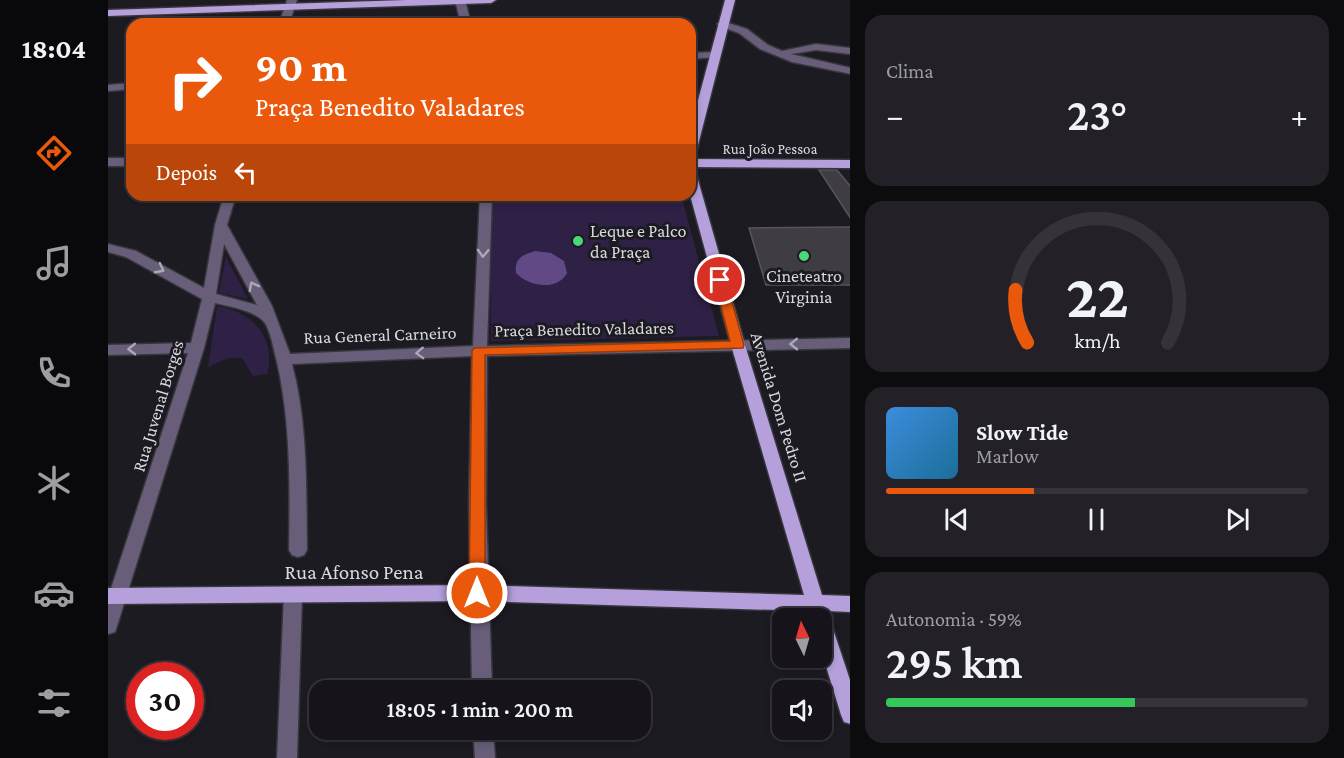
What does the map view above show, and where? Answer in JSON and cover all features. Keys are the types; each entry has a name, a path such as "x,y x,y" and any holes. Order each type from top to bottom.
{"main road":[{"path":"108,13 291,4 491,0"},
{"path":"720,0 724,19"},
{"path":"696,128 730,0"},
{"name":"Rua João Pessoa","path":"696,163 850,164"},
{"name":"Avenida Dom Pedro II","path":"696,194 738,345 818,608"},
{"name":"Rua Afonso Pena","path":"113,596 477,593 772,612"},
{"name":"Rua Afonso Pena","path":"832,611 850,604"},
{"name":"Avenida Dom Pedro II","path":"832,655 850,715"}],"street":[{"path":"460,1 464,18"},
{"path":"724,19 764,47 807,63 850,71"},
{"path":"782,54 810,47 850,51"},
{"path":"696,56 714,55"},
{"path":"108,88 126,86"},
{"path":"108,162 126,162"},
{"name":"Rua Juvenal Borges","path":"108,626 113,596 197,348 209,297 221,225 228,201"},
{"name":"Praça Benedito Valadares","path":"486,201 479,351 850,344"},
{"path":"221,225 271,319 283,359 289,385 298,471 298,550"},
{"path":"108,248 131,254 209,297 248,306 271,319"},
{"path":"108,350 197,348"},
{"path":"479,351 477,593 481,680"},
{"name":"Rua General Carneiro","path":"283,359 479,351"},
{"path":"287,758 293,595"},
{"path":"484,740 485,758"}],"shaded area":[{"path":"490,201 683,201 719,336 491,341"},
{"path":"535,251 551,253 564,261 567,273 562,279 550,285 542,285 521,278 516,273 518,261"},
{"path":"226,257 248,299 219,293"},
{"path":"217,306 241,314 258,328 268,348 267,374 253,376 242,358 228,358 208,367"}],"building":[{"name":"Cineteatro Virginia","path":"819,170 837,170 850,186 850,217"},
{"name":"Cineteatro Virginia","path":"850,227 850,285 766,285 749,228"}],"place":[{"name":"Leque e Palco da Praça","path":"578,241"},
{"name":"Cineteatro Virginia","path":"804,256"}],"route":[{"path":"477,593 479,351 738,345 720,280"}]}
